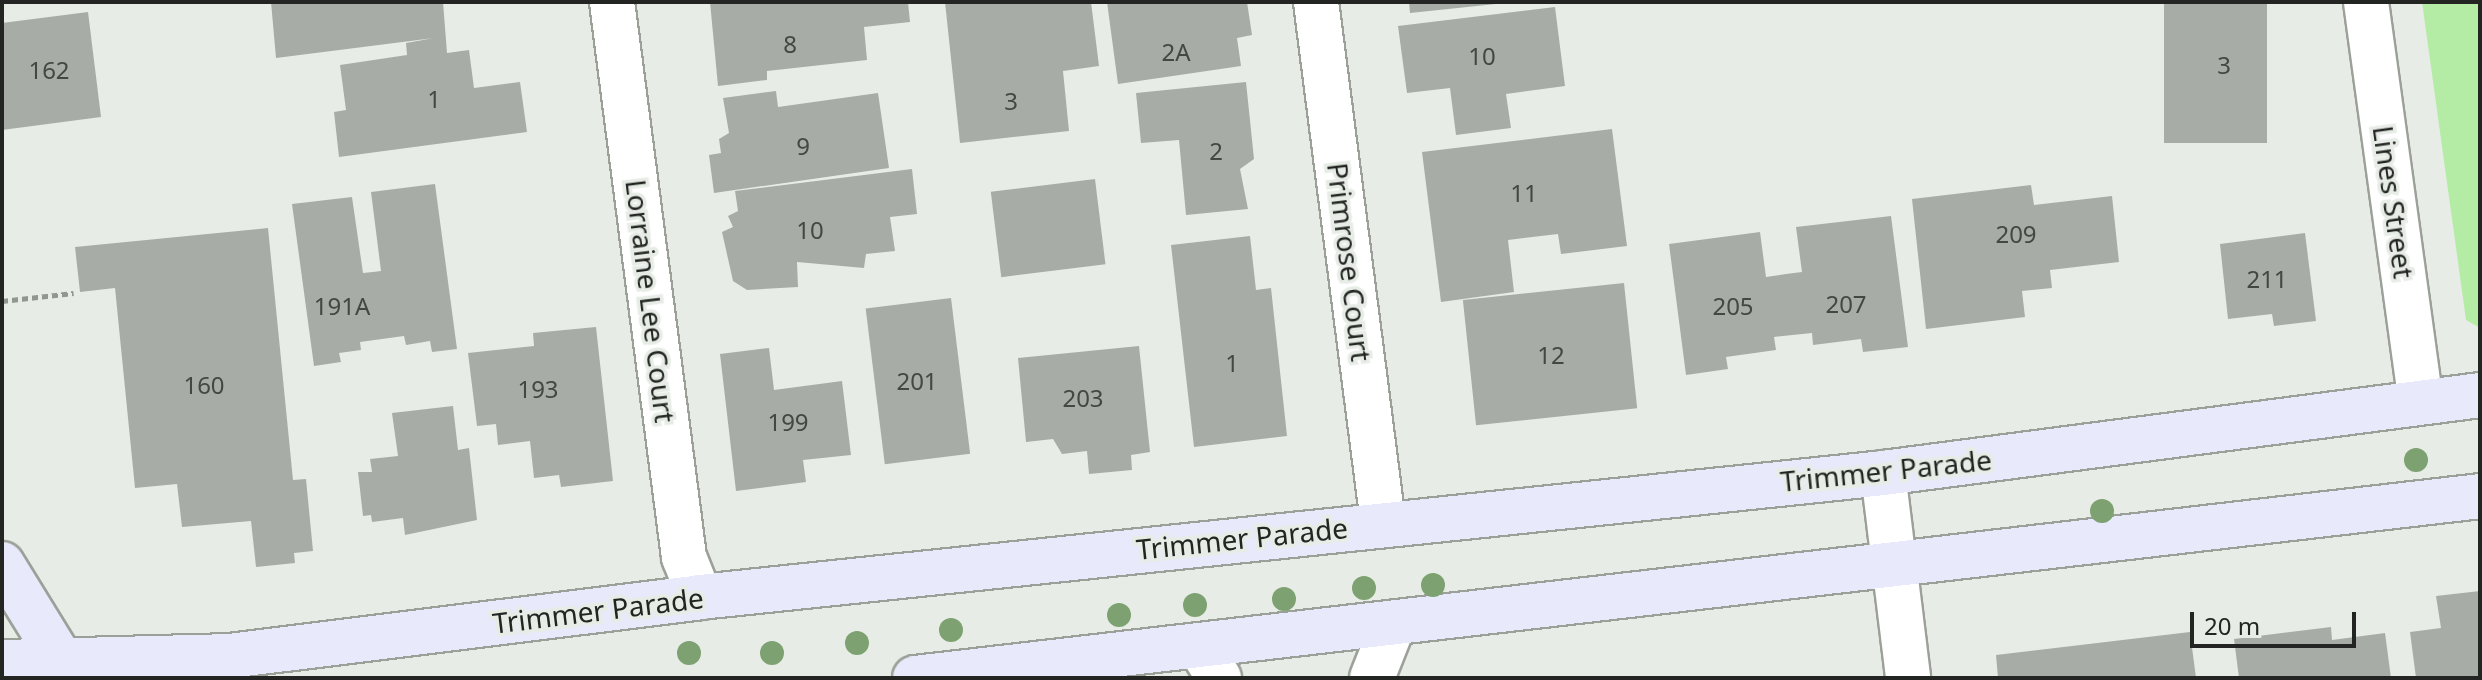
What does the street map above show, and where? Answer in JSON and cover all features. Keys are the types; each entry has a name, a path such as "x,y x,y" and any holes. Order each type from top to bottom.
{"main road":[{"name":"Trimmer Parade","path":"2,662 63,663 229,656 700,597 1383,522 1883,473 2480,395"},
{"path":"915,678 1209,662 1393,625 1894,568 2480,496"},
{"path":"2,564 63,663"}],"street":[{"name":"Lorraine Lee Court","path":"612,2 684,557 700,597"},
{"name":"Primrose Court","path":"1316,2 1383,522"},
{"name":"Lines Street","path":"2366,2 2421,402"},
{"path":"1883,473 1908,678"},
{"path":"1372,678 1393,625"}],"path":[{"path":"2,301 74,293"}],"green space":[{"path":"2422,2 2480,2 2480,328 2466,320"}],"building":[{"path":"271,2 443,2 447,53 469,50 474,88 520,82 527,132 339,157 334,112 346,110 340,65 407,55 406,43 434,38 276,58"},
{"path":"710,2 908,2 910,22 864,27 867,60 767,71 767,80 718,86"},
{"path":"945,2 1091,2 1099,66 1063,71 1069,131 960,143"},
{"path":"1107,2 1247,2 1252,35 1237,38 1241,66 1118,84"},
{"path":"1409,2 1496,2 1496,4 1410,13"},
{"path":"2164,2 2267,2 2267,143 2164,143"},
{"path":"1555,7 1565,86 1506,94 1511,128 1456,135 1450,88 1407,93 1398,26"},
{"path":"88,12 101,117 2,130 2,23"},
{"path":"1246,82 1254,159 1240,169 1248,209 1186,215 1179,140 1141,143 1136,93"},
{"path":"776,91 778,107 878,93 889,168 714,193 709,155 721,153 719,139 729,133 723,98"},
{"path":"1612,129 1627,246 1561,254 1558,234 1508,240 1514,292 1441,302 1422,152"},
{"path":"912,169 917,214 890,217 895,251 866,254 864,268 797,262 798,287 747,290 733,281 722,232 733,227 728,216 738,211 735,191"},
{"path":"1095,179 1105,264 1001,277 991,192"},
{"path":"435,184 457,349 432,352 430,341 406,345 404,336 360,342 361,350 339,353 341,362 314,366 292,204 352,197 363,273 381,271 371,192"},
{"path":"2031,185 2034,205 2112,196 2119,262 2050,270 2052,288 2022,291 2025,317 1926,329 1912,199"},
{"path":"1891,216 1908,347 1863,352 1861,339 1813,345 1812,333 1774,337 1776,350 1726,357 1728,369 1686,375 1669,244 1760,232 1766,277 1802,272 1796,227"},
{"path":"268,228 293,480 306,479 313,551 294,553 295,563 256,567 251,521 182,527 177,484 135,488 115,288 80,292 75,247"},
{"path":"2305,233 2316,321 2274,326 2272,314 2228,319 2220,244"},
{"path":"1250,236 1256,290 1271,288 1287,436 1194,447 1171,245"},
{"path":"1624,283 1637,408 1476,425 1463,300"},
{"path":"951,298 970,454 885,464 866,308"},
{"path":"596,327 613,481 561,487 559,475 534,478 530,441 498,445 496,424 477,426 468,353 534,346 533,333"},
{"path":"1139,346 1150,452 1131,455 1132,470 1089,474 1087,451 1062,454 1053,439 1026,442 1018,358"},
{"path":"769,348 774,390 842,381 851,455 803,460 806,482 736,491 720,354"},
{"path":"453,406 458,450 469,448 477,520 405,535 403,518 372,522 371,515 363,516 358,472 372,472 370,459 398,456 392,413"},
{"path":"2480,591 2480,678 2416,678 2410,632 2441,628 2436,596"},
{"path":"2331,627 2332,640 2385,633 2391,678 2239,678 2234,639"},
{"path":"2190,632 2196,678 1998,678 1996,655"}]}
